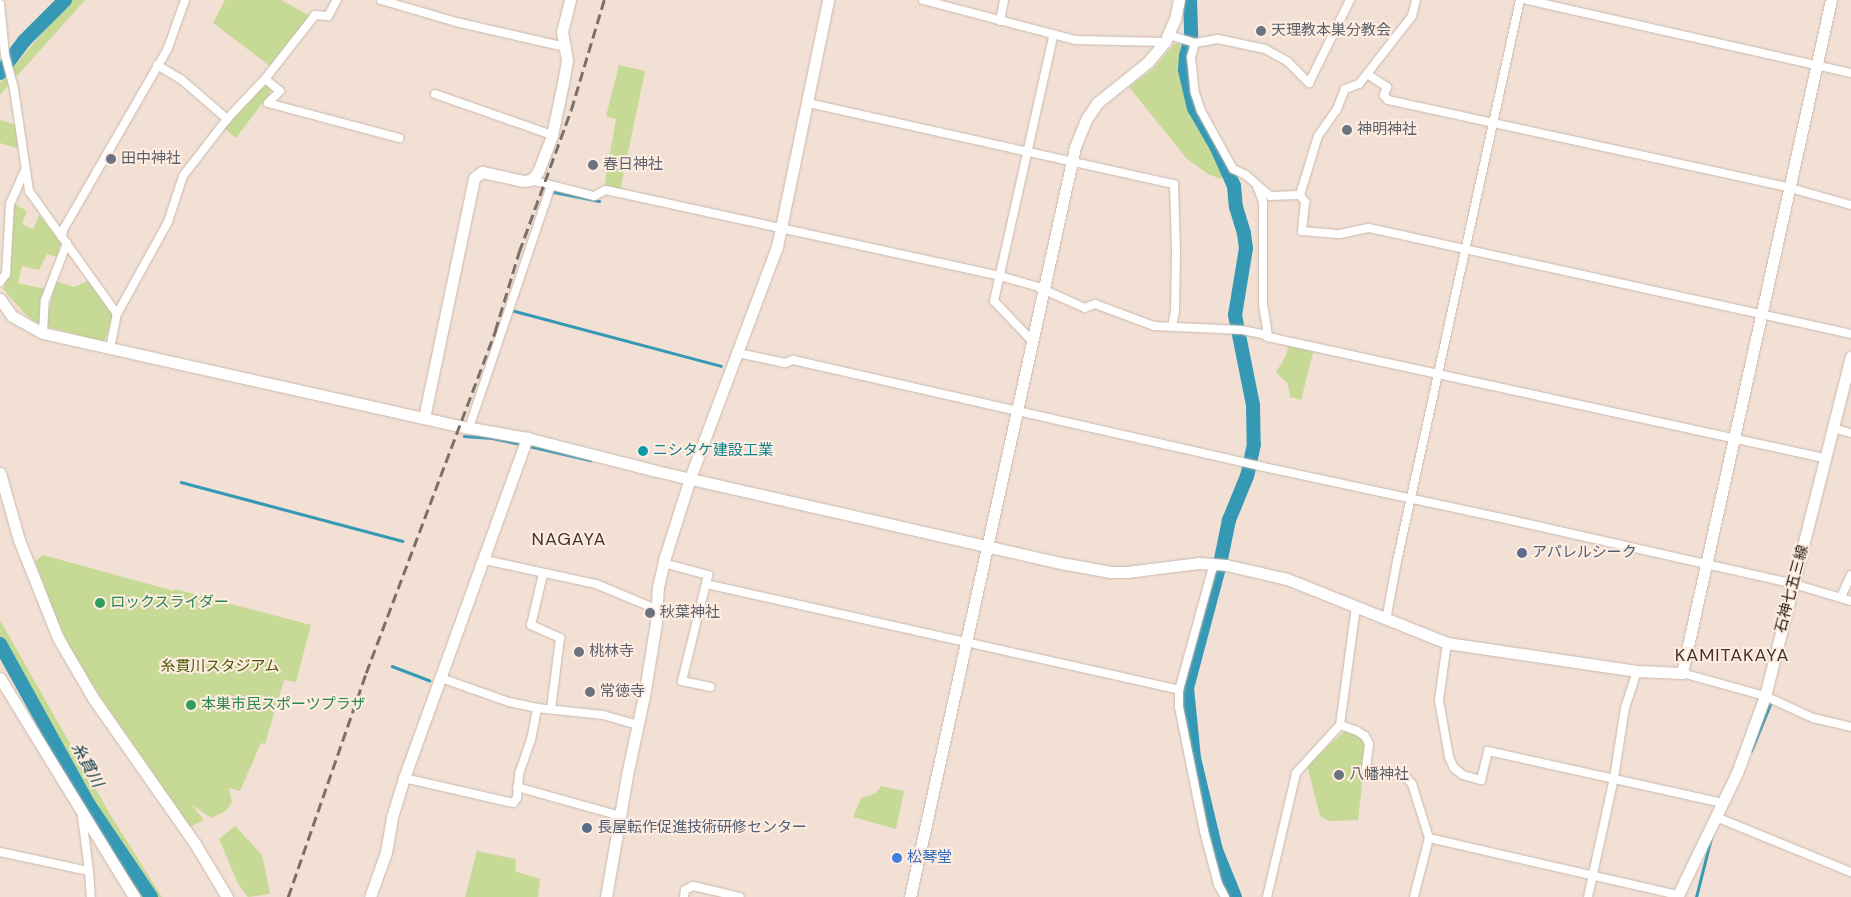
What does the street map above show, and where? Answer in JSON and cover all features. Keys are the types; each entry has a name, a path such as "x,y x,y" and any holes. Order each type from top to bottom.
{"street":[{"path":"43,333 45,300 64,240 63,230 157,64 168,48 185,0"},
{"path":"110,349 117,314 168,222 183,176 227,119 265,79 315,15 328,16 337,0"},
{"path":"382,0 456,22 565,48"},
{"path":"531,180 538,172 552,135 567,60 562,32 570,0"},
{"path":"606,897 656,623 656,609 663,563 690,478 777,247 828,0"},
{"path":"923,0 1053,36 1076,40 1167,39 1195,42 1218,39 1265,48 1288,62 1309,83 1350,0"},
{"path":"1000,21 1004,0"},
{"path":"910,897 1080,131 1097,103 1148,62 1167,39 1175,19 1179,0"},
{"path":"1300,195 1318,136 1337,109 1345,89 1359,84 1384,54 1412,16 1416,0"},
{"path":"1386,620 1397,561 1520,0"},
{"path":"1527,0 1851,74"},
{"path":"1682,673 1831,0"},
{"path":"0,4 6,55 13,84 29,191 117,314"},
{"path":"1032,341 994,301 1053,36"},
{"path":"1195,42 1191,57 1196,93 1201,111 1233,169 1246,175 1270,196 1300,195"},
{"path":"157,64 182,80 227,119"},
{"path":"1367,74 1387,87 1384,95 1388,100 1790,188 1851,205"},
{"path":"265,79 280,91 268,103 399,138"},
{"path":"435,94 552,135"},
{"path":"808,103 1174,184 1176,253 1175,311 1172,327"},
{"path":"0,282 6,274 10,204 25,170"},
{"path":"424,418 474,178 482,172 524,181 531,180 594,196 606,190 1000,276 1044,290 1085,308 1095,304 1154,326 1242,330 1438,375 1824,458"},
{"path":"469,428 551,186"},
{"path":"1257,186 1263,202 1263,304 1268,337"},
{"path":"1300,195 1305,202 1302,231 1340,234 1369,228 1851,334"},
{"path":"0,299 12,316 43,333 110,349 469,428 528,438 624,464 1110,572 1214,563 1226,565 1287,579 1447,644 1637,671 1682,673 1765,696 1813,718 1851,727"},
{"path":"738,353 785,364 793,360 1255,465 1707,564 1794,584 1851,601"},
{"name":"石神七五三線","path":"1678,896 1744,756 1765,696 1851,357"},
{"path":"1833,428 1851,433"},
{"path":"370,897 386,852 392,817 404,778 528,438"},
{"path":"0,473 19,540 58,638 93,698 194,842 227,897"},
{"path":"485,560 596,584 656,609"},
{"path":"663,563 708,575 682,681 710,687"},
{"path":"1214,563 1179,690 1179,707 1195,794 1218,884 1225,897"},
{"path":"543,574 531,625 560,638 551,709"},
{"path":"1841,597 1851,575"},
{"path":"706,584 1179,690"},
{"path":"1267,897 1296,773 1340,725 1356,607"},
{"path":"1447,644 1439,700 1449,757 1454,768 1463,775 1481,780 1488,751 1723,803"},
{"path":"1588,897 1614,778 1625,708 1637,671"},
{"path":"0,678 134,897"},
{"path":"441,678 509,702 537,708 603,715 638,725"},
{"path":"404,778 513,803 517,798 517,787 537,708"},
{"path":"1340,725 1357,731 1364,736 1369,744 1366,769 1403,774 1412,784 1429,838 1414,895 1423,897"},
{"path":"517,787 620,816"},
{"path":"82,814 90,871 91,897"},
{"path":"1716,817 1851,872"},
{"path":"1429,838 1678,896"},
{"path":"0,852 90,871"},
{"path":"684,897 685,890 692,886 740,897"}],"green space":[{"path":"70,0 85,0 0,95 0,83"},
{"path":"225,0 281,0 310,16 271,67 213,23"},
{"path":"1180,43 1183,70 1193,115 1218,154 1224,173 1221,179 1208,174 1187,159 1129,87 1154,68 1174,44"},
{"path":"619,65 645,71 620,191 604,187 616,119 606,116"},
{"path":"267,84 273,89 236,138 224,128 262,85"},
{"path":"0,120 17,125 20,149 0,143"},
{"path":"13,203 27,211 22,224 33,229 39,215 61,243 57,257 47,254 39,270 22,266 18,283 45,289 40,325 26,315 3,289 8,276"},
{"path":"91,280 114,315 104,342 45,326 56,281 74,287"},
{"path":"1289,344 1314,349 1301,400 1290,397 1288,384 1276,372 1286,356"},
{"name":"本巣市民スポーツプラザ","path":"43,555 174,591 175,589 311,625 296,682 284,680 265,744 261,743 240,791 229,788 232,802 226,811 211,818 191,804 204,820 190,827 77,663 58,622 35,561"},
{"path":"0,620 111,816 162,897 141,897 82,803 0,659"},
{"path":"1345,731 1359,736 1366,747 1358,820 1329,821 1320,816 1307,765"},
{"path":"881,786 904,791 896,829 853,817 861,798 876,793"},
{"path":"235,826 262,855 270,894 248,897 238,884 219,839"},
{"path":"477,851 516,859 515,871 540,879 538,897 465,897"}],"waterway":[{"name":"糸貫川","path":"0,73 24,41 65,0"},
{"path":"1190,0 1191,35 1185,70 1194,108 1217,148 1234,186 1236,207 1246,248 1235,315 1253,405 1254,444 1247,476 1229,520 1220,564 1187,688 1194,758 1216,850 1235,897"},
{"path":"554,192 599,201"},
{"path":"511,310 721,366"},
{"path":"464,436 492,438 521,444"},
{"path":"529,446 590,460"},
{"path":"181,482 402,541"},
{"name":"糸貫川","path":"0,644 89,805 151,897"},
{"path":"392,666 429,680"},
{"path":"1751,751 1771,702"},
{"path":"1696,897 1711,838"}],"railway":[{"path":"288,897 366,673 495,331 519,252 571,110 604,0"}],"place":[{"name":"天理教本巣分教会","path":"1261,31"},
{"name":"神明神社","path":"1347,130"},
{"name":"田中神社","path":"111,159"},
{"name":"春日神社","path":"593,165"},
{"name":"ニシタケ建設工業","path":"643,451"},
{"name":"アパレルシーク","path":"1522,553"},
{"name":"ロックスライダー","path":"100,603"},
{"name":"秋葉神社","path":"650,613"},
{"name":"桃林寺","path":"579,652"},
{"name":"常徳寺","path":"590,692"},
{"name":"本巣市民スポーツプラザ","path":"191,705"},
{"name":"八幡神社","path":"1339,775"},
{"name":"長屋転作促進技術研修センター","path":"587,828"},
{"name":"松琴堂","path":"897,858"}],"district":[{"name":"NAGAYA","path":"569,539"},
{"name":"KAMITAKAYA","path":"1732,655"}],"park label":[{"name":"糸貫川スタジアム","path":"220,667"}]}
